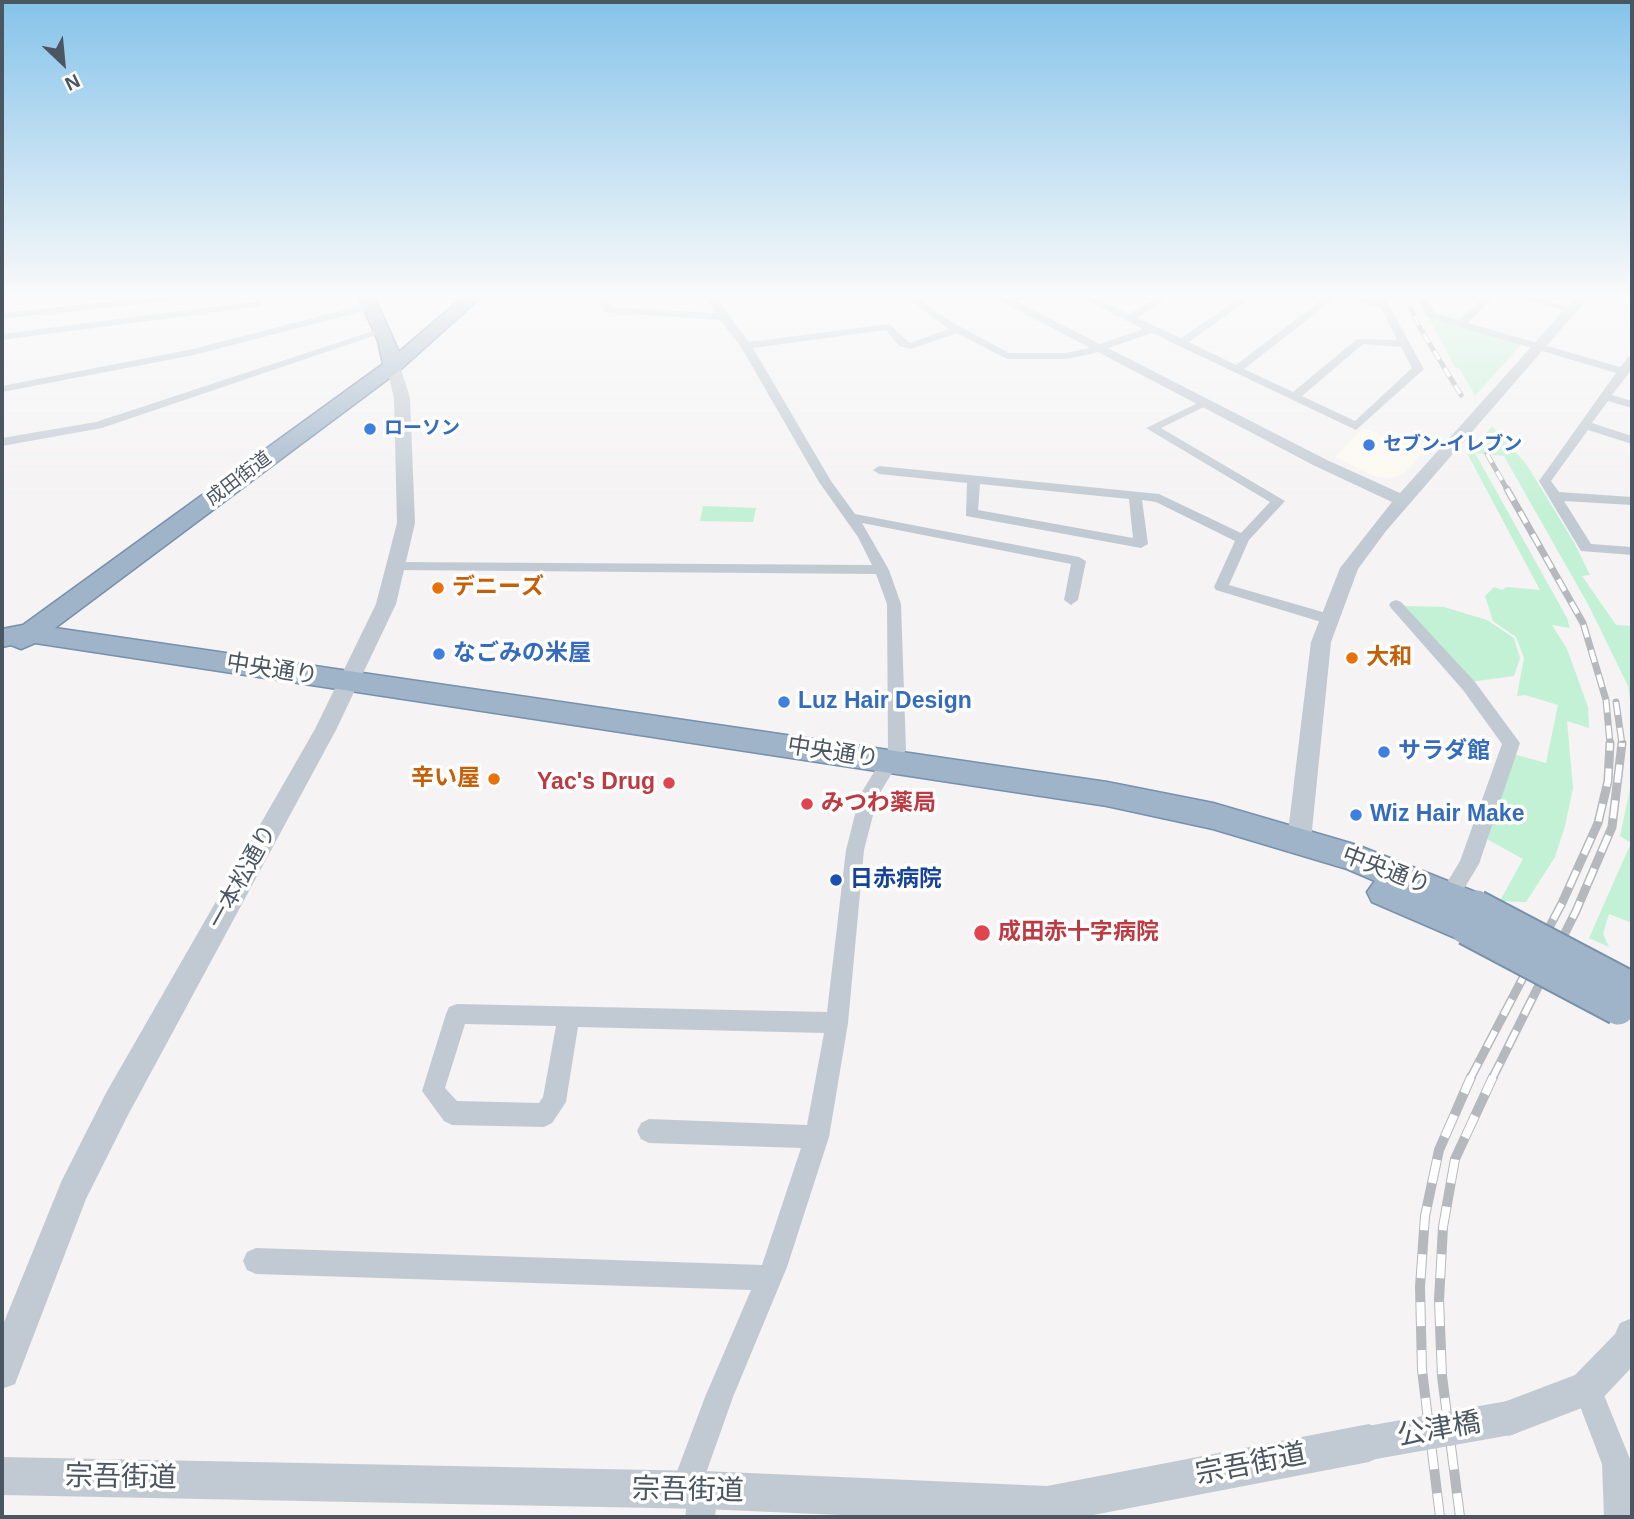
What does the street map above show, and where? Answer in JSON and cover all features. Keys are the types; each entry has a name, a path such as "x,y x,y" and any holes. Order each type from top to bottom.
{"highway":[{"name":"成田街道","path":"29,633 380,369"},
{"name":"成田街道","path":"3,645 380,369"},
{"name":"中央通り","path":"3,645 29,633 346,689 885,771 1218,836 1464,911"},
{"name":"中央通り","path":"3,645 163,669 346,689"},
{"name":"中央通り","path":"885,771 1107,794 1213,816 1299,840 1357,859 1464,911 1627,999"}],"street":[{"path":"2,389 106,369"},
{"path":"2,442 98,425 268,369"},
{"name":"一本松通り","path":"2,1371 73,1191 117,1104 346,689 386,604 406,523 402,398 394,369"},
{"path":"696,1499 719,1397 769,1278 817,1137 837,1023 855,850 869,795 897,750 894,604 882,570 865,537 825,482 759,369"},
{"path":"1141,369 1321,463 1403,500"},
{"path":"1237,369 1356,426 1418,369"},
{"path":"1295,396 1328,369"},
{"path":"1299,840 1321,642 1349,568 1403,500 1520,369"},
{"path":"1613,369 1623,372"},
{"path":"1625,369 1545,481 1586,548 1632,551"},
{"path":"1606,397 1632,405"},
{"path":"1206,402 1152,428 1278,501 1243,539 1221,587 1328,619"},
{"path":"1586,425 1632,440"},
{"path":"879,470 1159,498 1243,539"},
{"path":"974,479 971,513 1141,544 1135,495"},
{"path":"1553,496 1632,500"},
{"path":"850,517 1079,561 1071,600"},
{"path":"397,566 882,570"},
{"path":"1396,605 1469,686 1511,743 1469,864 1464,911"},
{"path":"569,1016 554,1102 544,1115 452,1113 433,1091 457,1014 569,1016 837,1023"},
{"path":"649,1131 817,1137"},
{"path":"256,1261 769,1278"},
{"path":"1509,1418 1587,1388 1629,1345 1632,1335"},
{"path":"1587,1388 1617,1464 1619,1517"},
{"name":"公津橋","path":"1369,1443 1509,1418"},
{"name":"宗吾街道","path":"2,1476 696,1499 1047,1505 1369,1443"}],"shaded area":[{"path":"1363,428 1388,437 1393,432 1429,445 1404,474 1391,478 1374,476 1335,457"}],"green space":[{"path":"1460,369 1500,369 1475,396"},
{"path":"1492,426 1527,465 1575,544 1590,575 1582,576 1616,625 1632,626 1632,714 1628,686 1589,606 1504,456 1475,453 1567,618 1570,628 1552,625 1567,649 1588,707 1589,728 1567,721 1573,788 1565,826 1555,857 1526,902 1500,901 1523,859 1485,838 1513,754 1546,763 1558,705 1525,695 1517,696 1524,658 1516,637 1493,621 1485,596 1494,587 1502,590 1507,587 1540,590 1468,455"},
{"path":"703,506 756,508 753,522 700,521"},
{"path":"1403,606 1444,607 1487,620 1514,638 1520,658 1514,676 1469,682"},
{"path":"1632,749 1632,923 1609,914 1603,934 1609,947 1589,938 1631,843 1620,836 1630,789"}],"railway":[{"path":"1445,369 1461,395"},
{"path":"1487,454 1508,491"},
{"path":"1507,489 1583,623 1606,700 1610,744"},
{"path":"1616,702 1622,744"},
{"path":"1471,1078 1562,903 1598,823 1608,781 1610,744"},
{"path":"1493,1077 1576,911 1612,827 1622,744"},
{"path":"1460,1517 1442,1376 1439,1300 1443,1227 1455,1159 1493,1077"},
{"path":"1440,1517 1422,1370 1420,1287 1425,1216 1439,1150 1471,1078"}],"place":[{"name":"ローソン","path":"370,429"},
{"name":"セブン-イレブン","path":"1369,445"},
{"name":"デニーズ","path":"438,588"},
{"name":"なごみの米屋","path":"439,654"},
{"name":"大和","path":"1352,658"},
{"name":"Luz Hair Design","path":"784,702"},
{"name":"サラダ館","path":"1384,752"},
{"name":"辛い屋","path":"494,779"},
{"name":"Yac's Drug","path":"669,783"},
{"name":"みつわ薬局","path":"807,804"},
{"name":"Wiz Hair Make","path":"1356,815"},
{"name":"日赤病院","path":"836,880"},
{"name":"成田赤十字病院","path":"982,933"}]}
